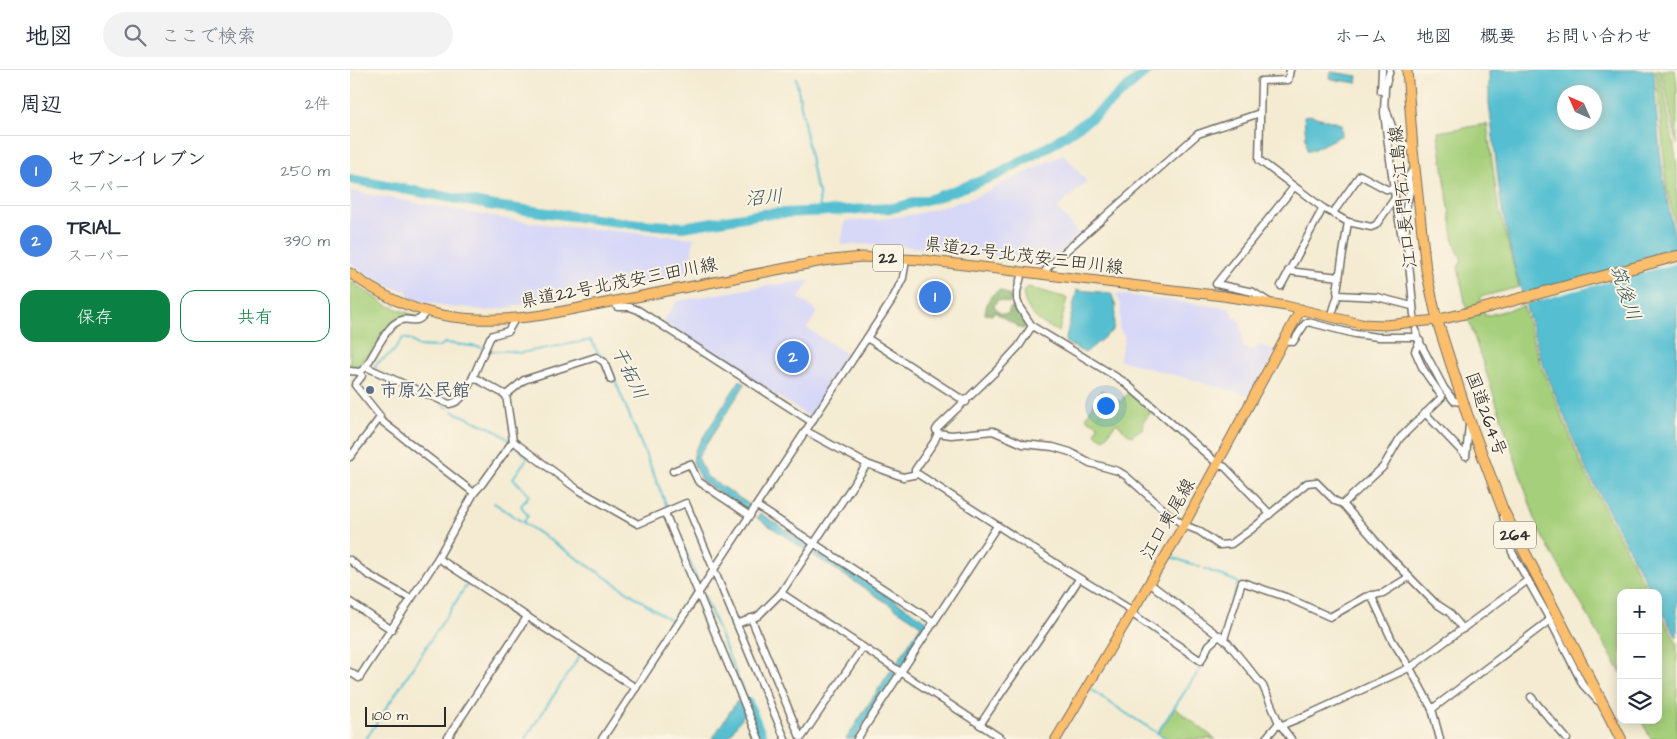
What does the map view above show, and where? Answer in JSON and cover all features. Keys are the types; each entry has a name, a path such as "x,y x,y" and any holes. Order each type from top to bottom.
{"highway":[{"path":"1437,320 1677,256"},
{"name":"国道264号","path":"1437,320 1463,402 1503,510 1621,739"}],"main road":[{"name":"江口長門石江島線","path":"1408,70 1413,149 1426,270 1437,320"},
{"name":"県道22号北茂安三田川線","path":"350,273 364,284 392,299 426,311 465,320 515,320 822,261 862,257 1042,274 1223,296 1270,303 1361,324 1384,325 1437,320"},
{"name":"江口東尾線","path":"1056,739 1184,525 1301,310"}],"street":[{"path":"1290,70 1288,80 1261,81 1259,160 1323,208 1348,222 1371,227 1376,225 1394,198"},
{"path":"1382,70 1381,91 1396,136 1406,146 1413,149"},
{"path":"1390,70 1385,87 1384,114 1394,198 1402,238 1408,250"},
{"path":"1042,274 1198,134 1260,113"},
{"path":"1414,315 1405,212 1410,191 1408,177 1415,167"},
{"path":"1333,213 1360,175 1386,189 1393,190"},
{"path":"1270,303 1253,292 1216,284 1294,187"},
{"path":"1282,286 1288,271 1323,208"},
{"path":"1332,311 1338,295 1348,222"},
{"path":"602,739 892,300 904,278 906,260"},
{"path":"1288,271 1339,277"},
{"path":"1022,272 1017,300 1032,326 1123,381 1225,468 1270,514"},
{"path":"1338,295 1377,297 1412,306"},
{"path":"614,301 617,307 630,307 653,318 812,422"},
{"path":"350,371 360,372 366,367 394,324 406,319 419,321 426,311"},
{"path":"366,367 448,404 461,399 465,394 490,338 508,331 515,320"},
{"path":"1285,340 1293,342 1306,323 1328,325 1355,334 1378,338 1418,336"},
{"path":"915,474 915,470 934,442 938,433 936,430 966,402 1014,351 1032,326"},
{"path":"1418,336 1444,388 1454,401 1463,402"},
{"path":"1343,504 1383,467 1400,438 1442,397 1423,369 1415,351 1418,336"},
{"path":"867,338 966,402"},
{"path":"506,395 524,380 596,357 604,362 611,380"},
{"path":"360,372 362,376 353,383 380,416 379,419 474,493"},
{"path":"473,377 506,395"},
{"path":"350,672 359,678 438,558 474,493 513,441 506,395"},
{"path":"1425,413 1466,456 1470,422"},
{"path":"350,457 379,419"},
{"path":"806,431 867,464 903,477 918,474 1132,612 1201,660 1209,645 1222,637 1242,582 1286,597 1330,617 1371,595 1383,593 1409,577"},
{"path":"938,433 952,436 992,431 1023,444 1054,447 1070,452 1090,462 1118,471 1184,525 1199,531 1219,545 1224,546 1231,544 1307,483 1319,484 1335,501 1343,504 1409,577 1435,603 1448,612 1463,629"},
{"path":"513,441 577,489 638,524 686,503 784,739"},
{"path":"673,471 690,464 698,481 750,516"},
{"path":"737,624 758,616 781,593 867,464"},
{"path":"757,506 934,622"},
{"path":"1503,510 1503,518 1512,552 1583,685 1604,705"},
{"path":"668,511 698,593 759,739"},
{"path":"857,739 997,526"},
{"path":"438,558 636,688"},
{"path":"350,560 367,574 411,599"},
{"path":"980,724 1080,579"},
{"path":"1265,739 1279,725 1312,713 1410,668 1528,580"},
{"path":"1150,583 1222,637 1263,686 1279,725 1291,739"},
{"path":"781,593 1000,738"},
{"path":"1371,595 1392,640 1410,668 1432,709 1440,739"},
{"path":"350,602 392,630"},
{"path":"447,739 526,617"},
{"path":"751,618 800,737 802,737 863,647"},
{"path":"1432,709 1550,620"},
{"path":"1531,698 1567,739"}],"shaded area":[{"path":"1064,154 1087,182 1057,208 1080,235 1048,263 939,249 872,244 841,245 845,221 873,220 916,214 973,198"},
{"path":"350,191 513,220 558,226 694,238 689,274 487,311 464,307 452,308 408,297 407,291 391,287 363,273 350,262"},
{"path":"810,280 799,298 818,312 807,328 850,356 810,417 663,322 677,301"},
{"path":"1116,294 1228,308 1241,324 1243,347 1253,350 1260,345 1276,350 1251,396 1119,360 1125,337 1119,328 1121,305"}],"green space":[{"path":"1656,70 1660,70 1677,164 1677,233 1667,190"},
{"path":"1662,70 1675,70 1677,86 1677,145"},
{"path":"1487,124 1498,205 1519,287 1480,297 1485,316 1523,306 1540,363 1583,468 1647,589 1617,589 1617,666 1539,531 1469,321 1458,267 1462,260 1454,243 1438,132"},
{"path":"350,281 387,305 418,317 417,319 406,318 393,321 369,356 365,356 356,366 350,366"},
{"path":"1028,287 1067,298 1059,332 1040,321 1031,312 1023,292"},
{"path":"1000,290 1012,299 1009,303 998,300 994,305 997,311 1008,314 1010,308 1015,306 1022,316 1025,328 1022,329 994,312 992,315 985,314 989,300 993,294"},
{"path":"1102,390 1120,402 1131,390 1153,410 1144,421 1143,428 1131,436 1116,423 1104,439 1095,434 1098,425 1086,418"},
{"path":"1662,616 1677,643 1677,739 1651,739 1643,724 1662,724"},
{"path":"1175,708 1215,739 1168,739 1158,733"}],"water":[{"name":"筑後川","path":"1489,70 1654,70 1661,158 1677,246 1677,638 1662,612 1662,589 1650,589 1585,467 1542,362 1513,262 1501,204 1489,103"},
{"path":"1331,72 1358,76 1357,83 1330,79"},
{"path":"1309,115 1341,124 1342,135 1312,150 1307,150 1304,116"},
{"path":"1077,290 1111,293 1116,306 1113,330 1085,353 1065,342"},
{"path":"740,380 745,384 698,457 706,476 750,505 746,510 701,480 693,462 695,450"},
{"path":"760,513 809,545 806,550 757,518"},
{"path":"815,549 930,623 901,667 896,664 921,625 812,554"},
{"path":"891,670 897,674 854,739 846,739"},
{"path":"737,701 741,704 745,713 727,739 712,739"}],"pier":[{"path":"1677,254 1677,263 1522,305 1520,295"}],"waterway":[{"name":"沼川","path":"350,179 495,206 626,223 683,227 762,214 893,208 934,198 997,175 1051,145 1094,116 1148,70"},
{"path":"796,78 815,184 819,192 820,212"},
{"name":"干拓川","path":"375,369 376,364 393,352 403,338 411,340 418,346 438,347 445,343 480,347 490,351 520,353 591,340 598,353 607,361 668,509"},
{"path":"442,404 448,408"},
{"path":"452,411 495,430 509,440"},
{"path":"515,446 528,457 513,478 529,495 521,506 528,516 523,522"},
{"path":"494,503 673,622 693,591"},
{"name":"干拓川","path":"670,513 699,584"},
{"path":"1171,557 1200,567"},
{"path":"1205,569 1238,582 1233,599"},
{"path":"366,739 468,583"},
{"name":"干拓川","path":"704,595 748,703"},
{"path":"525,739 579,657"},
{"path":"1157,733 1203,663"},
{"path":"1090,689 1167,739"},
{"name":"干拓川","path":"748,703 763,739"}],"place":[{"name":"セブン-イレブン","path":"935,297"},
{"name":"TRIAL","path":"793,357"},
{"name":"市原公民館","path":"370,390"}]}
